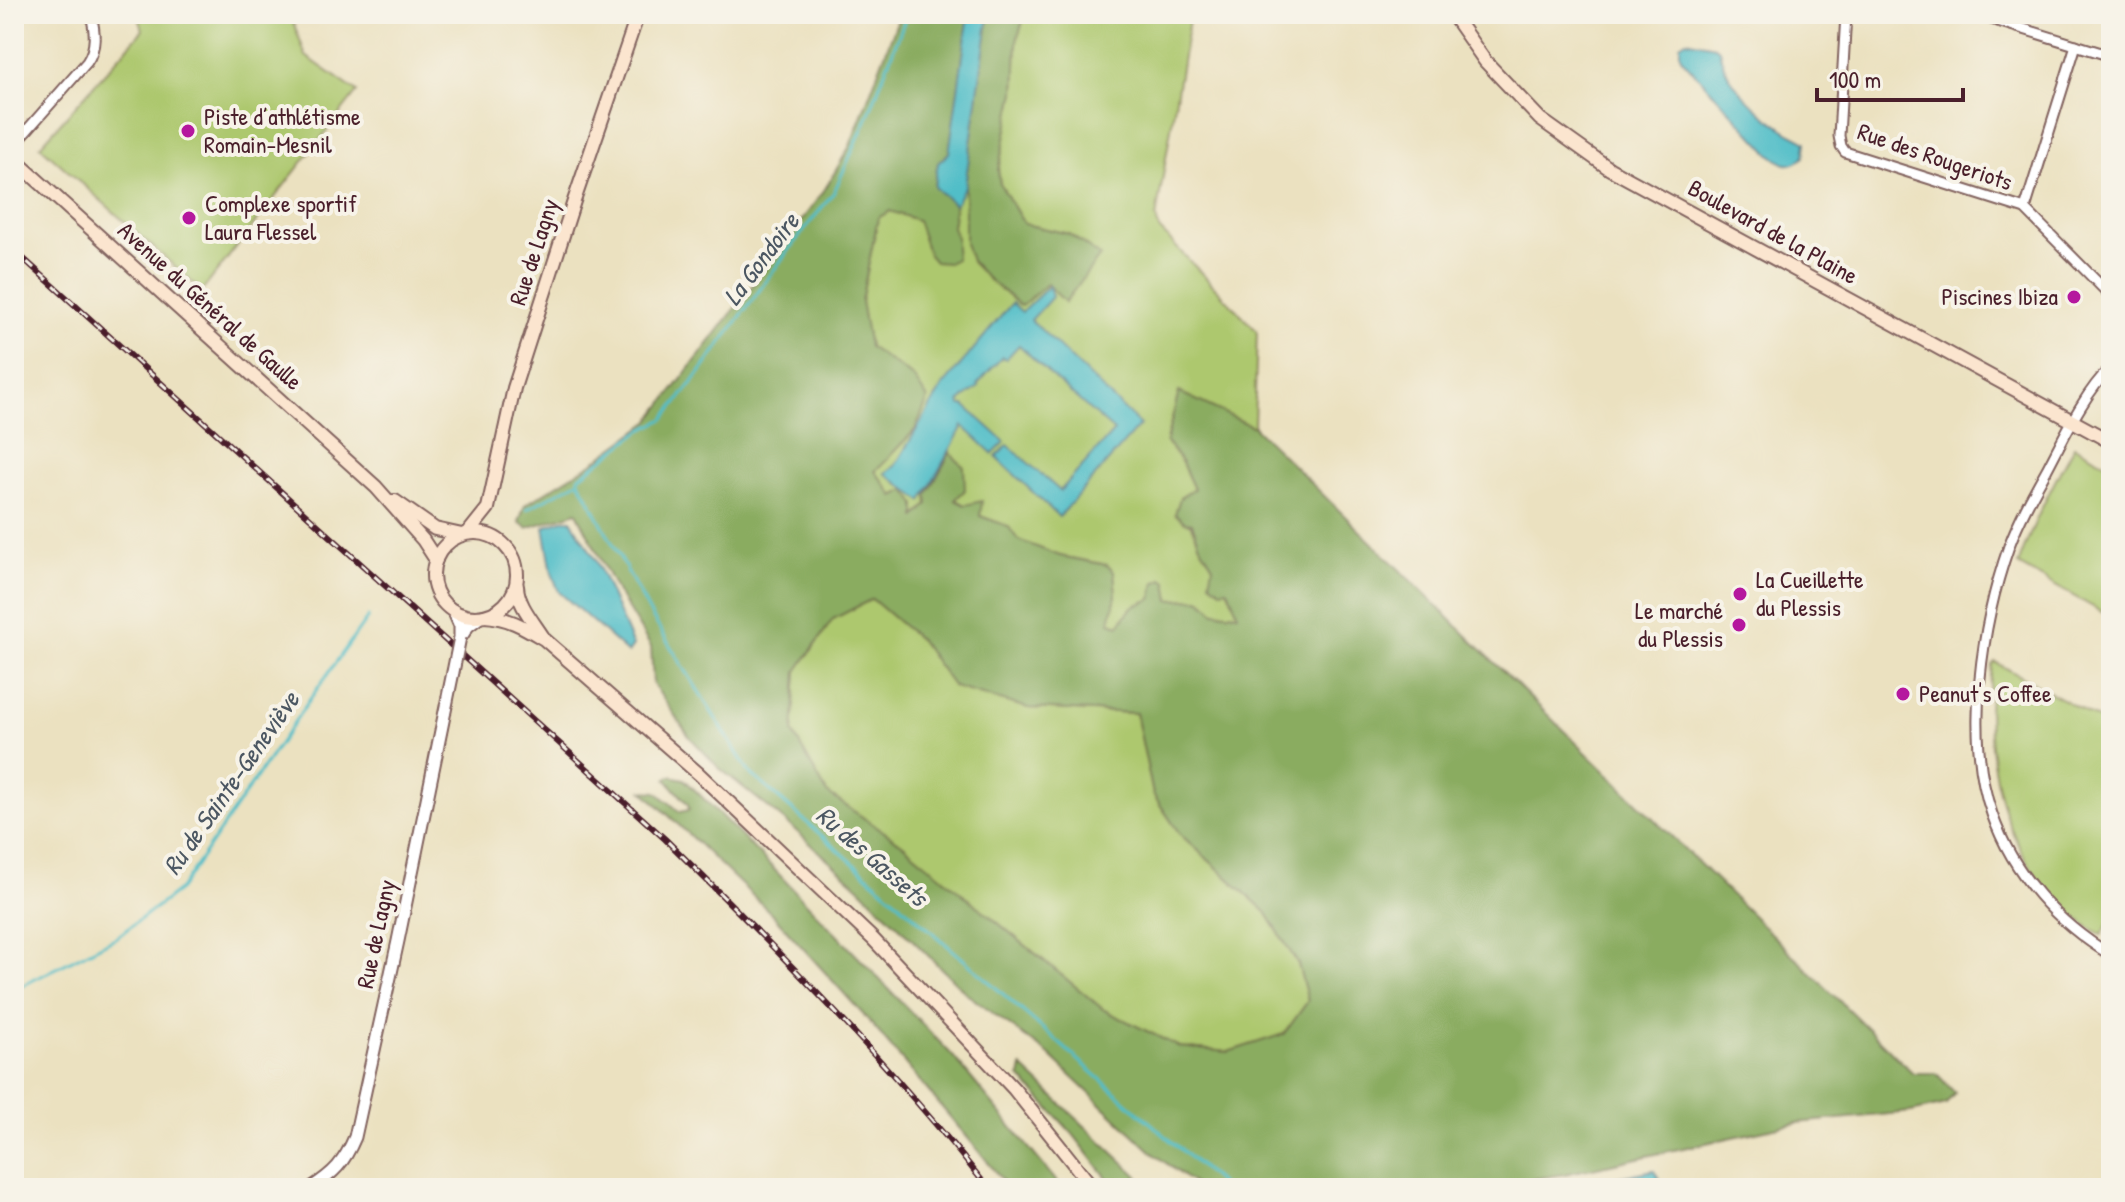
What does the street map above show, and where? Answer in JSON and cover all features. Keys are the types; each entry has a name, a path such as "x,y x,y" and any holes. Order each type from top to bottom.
{"main road":[{"name":"Rue de Lagny","path":"465,534 488,508 514,388 638,14"},
{"name":"Boulevard de la Plaine","path":"1452,14 1485,61 1540,119 1610,169 2111,442"},
{"name":"Avenue du Général de Gaulle","path":"14,159 376,487 423,540 436,560"},
{"name":"Avenue du Général de Gaulle","path":"376,487 435,529 465,534"},
{"path":"488,508 498,539"},
{"path":"544,639 517,595 517,571 508,547 498,539 479,533 465,534 446,545 436,560 433,574 435,588 442,601 466,616 502,617 544,639 699,774 873,939 1014,1089 1093,1188"},
{"path":"482,616 496,612 505,604 513,595 517,583"}],"street":[{"path":"14,145 93,54 95,36 91,14"},
{"name":"Rue des Rougeriots","path":"1846,14 1839,136 1845,152 2025,209 2111,296"},
{"path":"1975,14 2111,56"},
{"path":"2025,209 2076,45"},
{"path":"2110,952 2075,932 2047,905 2011,855 1991,812 1979,751 1980,678 1987,625 2010,542 2073,421 2111,367"},
{"path":"453,610 460,626 460,637"},
{"path":"460,637 468,626 482,616"},
{"name":"Rue de Lagny","path":"311,1188 342,1163 355,1137 460,637"}],"green space":[{"name":"Complexe sportif Laura Flessel","path":"138,14 290,14 306,56 357,92 202,291 40,146 143,30"},
{"path":"900,14 969,14 949,153 938,163 934,186 955,205 952,227 956,236 956,259 948,263 935,262 929,255 917,220 890,211 878,218 861,301 869,347 913,377 928,399 915,430 875,471 894,496 906,490 916,504 916,517 928,504 927,495 950,453 964,467 965,490 955,500 965,505 982,501 980,516 1008,526 1018,540 1060,556 1107,565 1114,572 1116,596 1110,622 1119,625 1132,607 1152,599 1155,583 1163,579 1167,582 1170,600 1201,599 1215,612 1238,614 1228,589 1221,590 1210,582 1213,566 1200,545 1192,523 1175,514 1180,498 1194,489 1182,463 1166,441 1179,392 1254,427 1913,1073 1936,1073 1955,1093 1946,1104 1911,1112 1797,1123 1565,1174 1476,1188 1199,1188 1154,1154 1048,1054 967,994 860,888 718,767 689,736 653,684 651,647 615,588 577,512 527,528 519,522 525,505 594,462 649,422 825,189 850,146","holes":["872,599 920,640 954,687 1028,708 1136,713 1153,794 1180,834 1266,912 1298,964 1308,1001 1284,1034 1228,1052 1179,1047 1104,1010 902,844 827,793 793,733 797,671 833,619"]},
{"path":"969,14 989,14 965,186 971,262 1021,306 1047,284 1065,302 1069,234 1024,224 1000,184 998,170 1015,92 1017,41 1025,14 1190,14 1156,218 1159,229 1257,331 1254,427 1179,393 1166,441 1182,463 1194,489 1180,498 1200,545 1239,614 1215,612 1201,599 1170,600 1167,582 1155,584 1152,599 1132,607 1119,625 1109,622 1116,596 1114,573 1107,565 1060,556 1018,540 1008,526 980,516 955,499 950,453 927,495 928,504 915,518 906,490 894,496 875,471 915,430 913,377 869,347 861,302 878,218 890,211 917,220 929,255 956,236 952,227 955,205 949,153"},
{"path":"989,14 1025,14 1017,41 1015,92 998,170 1000,184 1024,224 1069,234 1100,256 1065,302 1047,284 1021,306 971,261 965,243 965,186"},
{"path":"2074,446 2111,466 2111,617 2018,565 2043,504"},
{"path":"872,599 920,640 954,687 1028,708 1136,713 1153,794 1180,834 1266,912 1298,964 1308,1001 1284,1034 1228,1052 1179,1047 1104,1010 902,844 827,793 793,733 797,671 833,619"},
{"path":"1995,662 2111,726 2111,918 2102,935 2070,912 2043,885 2022,853 2007,818 1996,780 1991,742 1989,703 1992,665"},
{"path":"670,776 684,779 952,1055 1062,1188 1008,1188 870,1022 773,915 643,791 657,792 680,812 689,810 688,804 666,779"},
{"path":"1022,1067 1138,1176 1141,1188 1115,1188 1072,1133 1020,1077"}],"water":[{"path":"969,14 989,14 965,186 955,205 934,187 938,163 949,153"},
{"path":"1686,40 1719,49 1727,72 1743,94 1773,122 1806,142 1804,157 1785,164 1768,152 1682,59 1680,44"},
{"path":"1049,286 1052,297 1031,320 1140,425 1059,517 996,457 1008,445 1060,491 1114,431 1019,345 1006,359 1002,357 977,385 979,387 960,401 1005,442 993,454 963,426 922,501 885,473 895,466 942,387 1012,303 1022,312"},
{"path":"571,520 596,560 633,646 628,653 559,592 552,573 544,527"},
{"path":"1654,1170 1664,1188 1565,1188"}],"waterway":[{"name":"La Gondoire","path":"527,509 579,481 579,477 640,431 664,419 694,381 834,192 868,116 907,14"},
{"name":"Ru des Gassets","path":"579,481 651,615 749,772 1225,1188"},
{"name":"Ru de Sainte-Geneviève","path":"14,990 117,937 180,889 368,617"}],"railway":[{"path":"14,250 665,839 832,1008 912,1096 988,1188"}],"place":[{"name":"Piste d’athlétisme Romain-Mesnil","path":"188,131"},
{"name":"Complexe sportif Laura Flessel","path":"189,218"},
{"name":"Piscines Ibiza","path":"2074,297"},
{"name":"La Cueillette du Plessis","path":"1740,594"},
{"name":"Le marché du Plessis","path":"1739,625"},
{"name":"Peanut's Coffee","path":"1903,694"}]}
